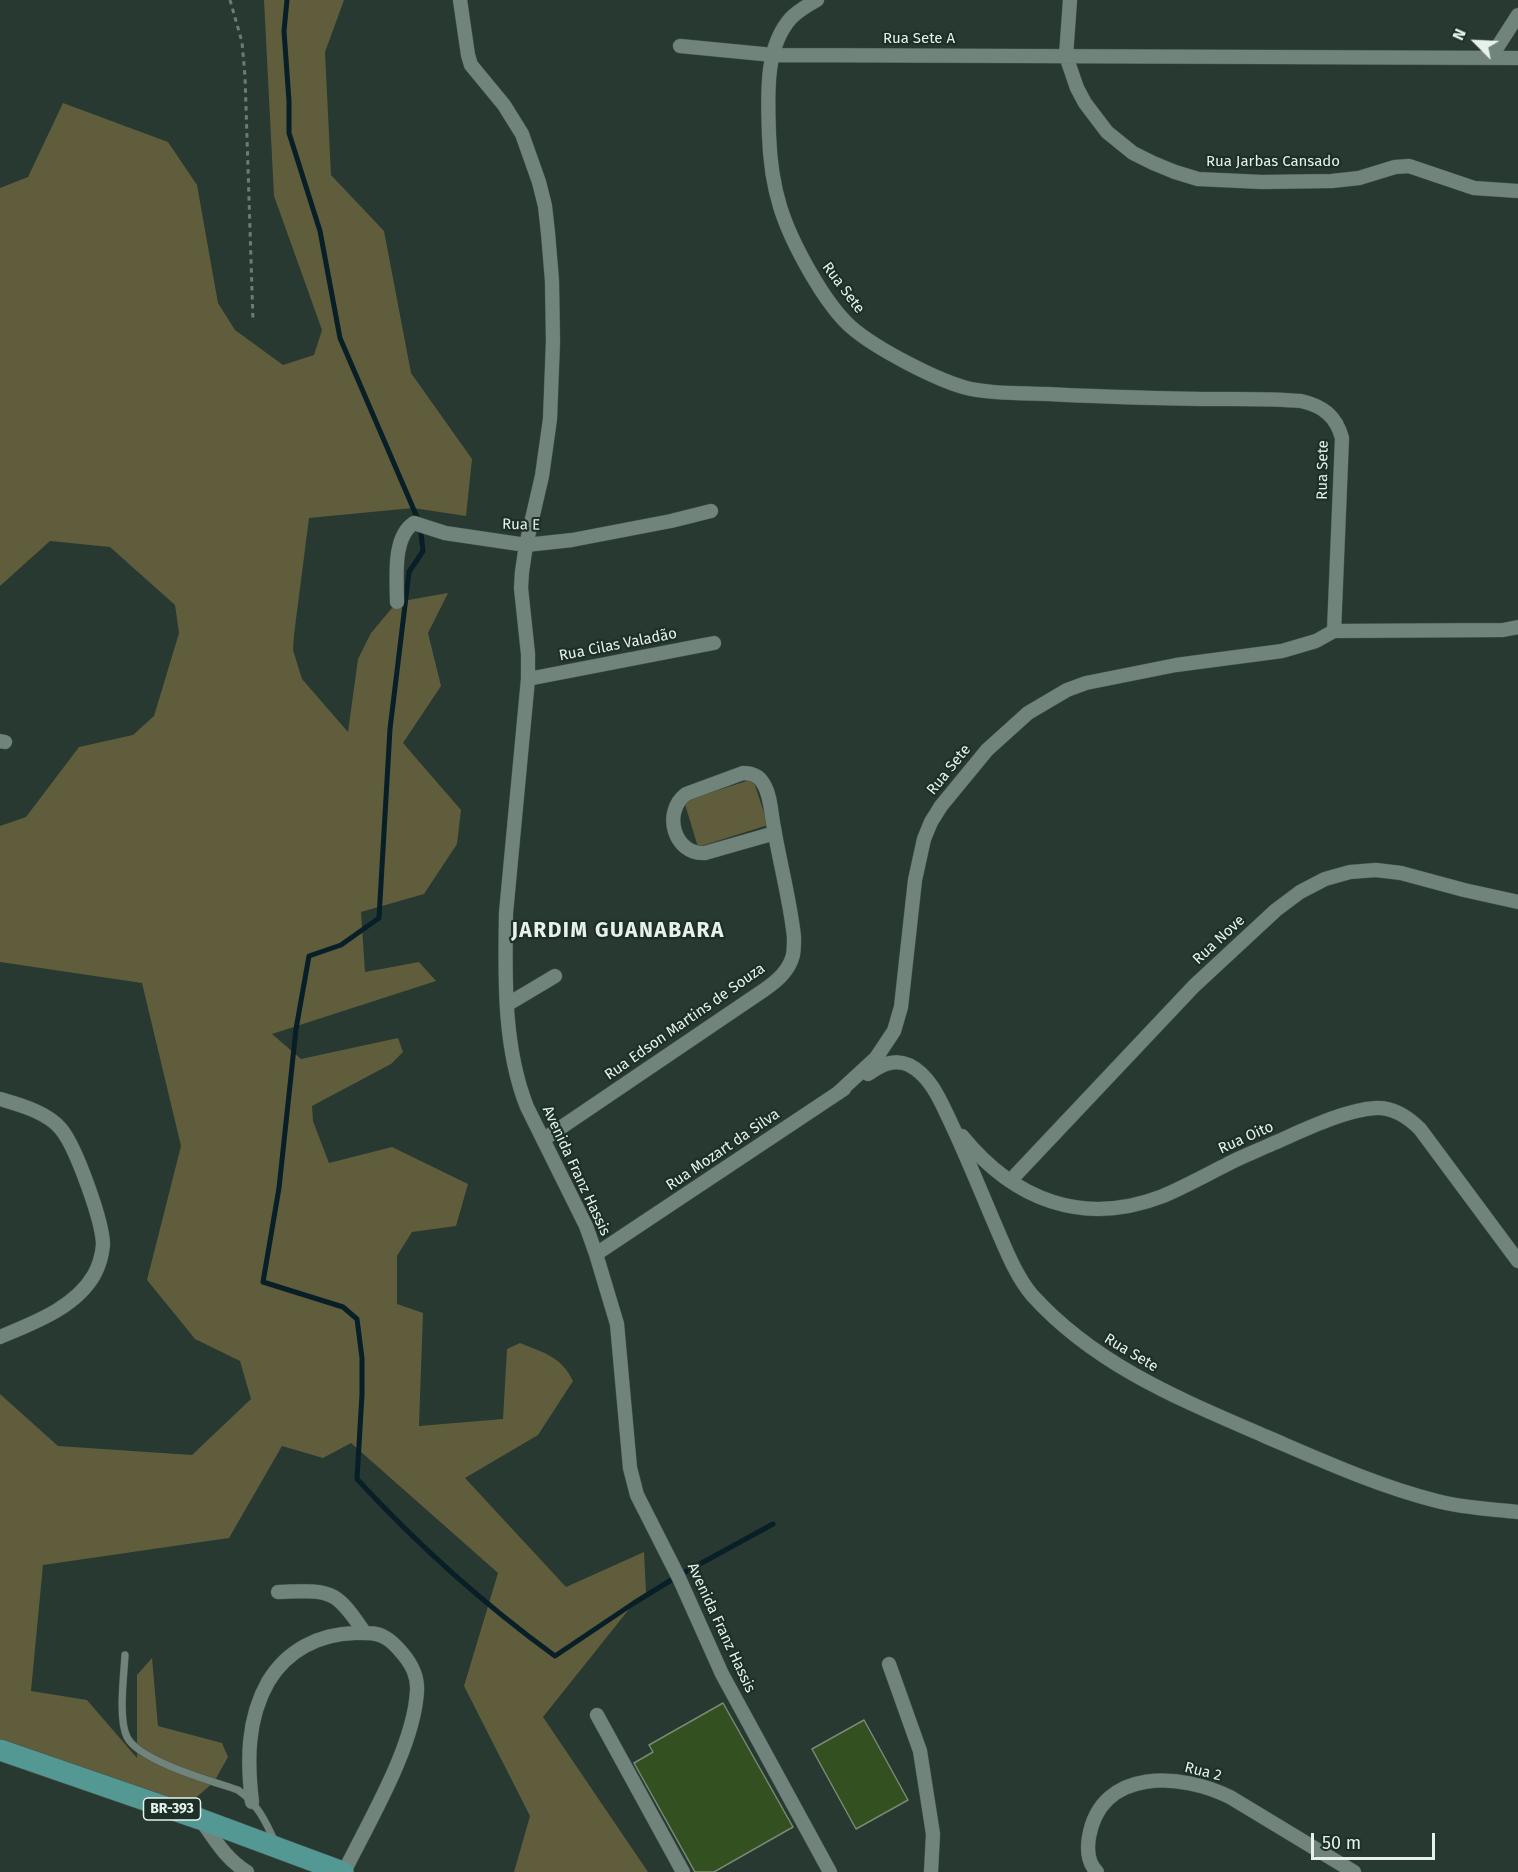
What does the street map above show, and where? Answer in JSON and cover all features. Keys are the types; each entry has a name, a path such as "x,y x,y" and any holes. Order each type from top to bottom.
{"main road":[{"name":"BR-393","path":"0,1750 200,1819 343,1872"}],"street":[{"name":"Avenida Franz Hassis","path":"460,0 471,65 504,105 522,134 539,182 548,233 552,305 550,419 542,476 526,544 521,588 528,654 528,679 507,891 505,946 508,1004 512,1048 520,1090 586,1226 617,1324 630,1468 637,1495 679,1578 722,1674 830,1872"},
{"name":"Rua Sete","path":"817,0 792,17 780,35 773,55 769,91 773,178 780,210 794,245 816,282 850,326 872,343 928,373 972,389 1125,398 1290,400 1312,404 1329,413 1339,427 1342,438 1334,631 1316,641 1282,651 1176,665 1086,682 1067,690 1028,713 994,743 955,787 931,822 924,839 915,880 898,1023 876,1058 838,1093"},
{"name":"Rua Jarbas Cansado","path":"1070,0 1066,56 1085,103 1107,132 1132,153 1175,172 1197,179 1262,182 1332,181 1359,178 1395,166 1409,166 1474,188 1518,191"},
{"path":"1491,57 1518,15"},
{"name":"Rua Sete A","path":"680,46 773,55 1518,58"},
{"name":"Rua E","path":"398,602 399,550 411,525 417,524 438,531 492,541 526,544 572,540 711,512"},
{"path":"1334,631 1503,630 1518,627"},
{"name":"Rua Cilas Valadão","path":"528,679 714,643"},
{"name":"Rua Edson Martins de Souza","path":"544,1139 764,990 788,968 793,955 794,940 775,833 766,788 762,780 752,774 743,773 686,794 679,800 673,821 678,839 695,853 705,854 775,833"},
{"name":"Rua Nove","path":"1010,1181 1194,986 1276,910 1300,892 1325,879 1350,872 1376,870 1401,873 1518,902"},
{"path":"508,1004 555,976"},
{"name":"Rua Sete","path":"869,1073 891,1062 900,1062 909,1065 925,1077 949,1120 1011,1261 1026,1286 1057,1319 1092,1349 1134,1376 1191,1404 1347,1472 1438,1502 1518,1512"},
{"name":"Rua Mozart da Silva","path":"596,1254 869,1073"},
{"path":"0,1099 24,1106 61,1128 73,1150 94,1202 103,1243 100,1262 82,1291 64,1306 0,1337"},
{"name":"Rua Oito","path":"949,1120 985,1162 1010,1181 1035,1196 1059,1205 1094,1209 1123,1206 1161,1197 1316,1125 1354,1112 1377,1108 1388,1109 1407,1117 1420,1129 1518,1261"},
{"path":"278,1592 318,1593 334,1597 365,1633"},
{"path":"252,1802 248,1763 250,1739 254,1717 269,1681 292,1655 305,1645 322,1637 365,1633 386,1637 408,1660 416,1674 417,1690 409,1734 343,1872"},
{"path":"889,1664 920,1751 933,1834 931,1872"},
{"path":"597,1715 683,1872"},
{"name":"Rua 2","path":"1097,1872 1090,1860 1088,1846 1099,1810 1117,1791 1144,1782 1160,1781 1212,1788 1354,1872"},
{"path":"200,1819 224,1854 247,1872"}],"lane":[{"path":"125,1654 123,1717 127,1736 137,1750 161,1762 238,1790 252,1802 278,1847"}],"path":[{"path":"230,0 242,42 245,76 252,321"}],"shaded area":[{"path":"264,0 344,0 325,52 331,175 384,231 411,373 472,459 466,516 413,508 309,518 294,635 293,650 302,679 348,732 358,659 371,633 397,602 448,593 428,633 441,686 403,743 461,810 457,844 424,894 361,912 365,972 419,962 436,981 272,1034 301,1059 398,1038 403,1052 391,1064 312,1106 313,1121 329,1163 392,1147 468,1184 456,1226 412,1232 397,1256 397,1304 423,1313 419,1426 503,1419 507,1349 520,1343 557,1361 573,1381 538,1435 465,1478 566,1587 644,1552 646,1593 634,1603 543,1717 648,1872 514,1872 530,1816 464,1686 498,1573 351,1443 323,1458 282,1446 229,1538 43,1565 31,1691 87,1700 137,1758 137,1675 152,1658 158,1726 222,1743 228,1757 214,1782 192,1801 170,1804 0,1739 0,1394 58,1446 192,1455 251,1399 240,1361 195,1339 147,1280 181,1146 142,983 0,962 0,826 26,817 79,747 133,735 154,716 179,633 175,605 110,547 50,541 0,586 0,188 28,177 63,103 168,142 197,185 218,303 235,330 283,365 314,355 322,330 274,196"},
{"path":"753,779 768,825 698,847 684,801"}],"building":[{"path":"723,1703 793,1827 714,1872 695,1872 634,1763 653,1752 649,1745"},
{"path":"864,1720 908,1800 856,1829 812,1749"}],"waterway":[{"path":"287,0 284,31 289,133 320,231 340,338 420,524 423,551 409,572 390,729 379,918 341,945 309,956 296,1029 279,1188 263,1282 343,1307 357,1319 362,1358 357,1479 452,1572 503,1616 555,1656 676,1577 773,1524"}],"district":[{"name":"JARDIM GUANABARA","path":"618,931"}]}
